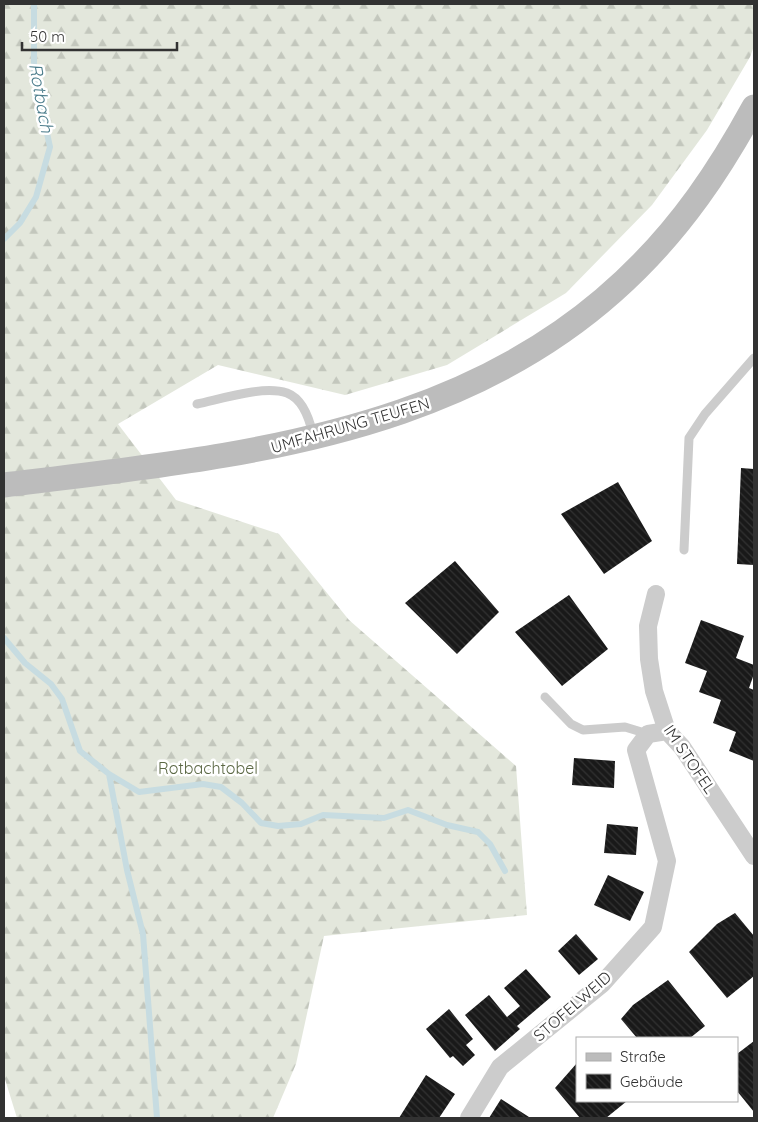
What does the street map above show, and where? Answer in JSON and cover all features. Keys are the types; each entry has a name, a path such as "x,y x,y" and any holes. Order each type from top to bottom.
{"main road":[{"name":"UMFAHRUNG TEUFEN","path":"4,485 164,466 264,450 390,417 441,398 488,376 533,351 569,327 635,270 697,199 727,154 754,107"}],"street":[{"name":"IM STOFEL","path":"656,594 648,626 649,660 654,691 667,730 682,747 754,856"},
{"path":"648,734 667,730"},
{"name":"STOFELWEID","path":"469,1118 500,1066 602,984 653,927 667,861 636,750 648,734"}],"lane":[{"path":"684,550 689,438 704,414 736,381 754,358"},
{"path":"197,404 261,391 287,393 297,402 309,418 314,438"},
{"path":"545,697 571,724 583,730 625,727 648,734"}],"green space":[{"name":"Rotbachtobel","path":"4,4 754,4 754,46 750,57 707,130 652,205 566,293 447,365 345,395 218,365 118,424 176,500 279,534 349,620 516,766 527,915 324,936 296,1064 273,1118 17,1118 4,1076"}],"building":[{"path":"741,468 754,469 754,565 737,564"},
{"path":"618,482 652,541 604,574 561,514"},
{"path":"455,561 499,612 457,654 405,603"},
{"path":"569,595 608,649 562,686 515,632"},
{"path":"701,620 744,636 736,658 754,665 754,674 749,688 754,690 754,761 729,751 736,732 713,723 721,700 699,692 707,671 685,663"},
{"path":"574,758 615,761 614,788 572,785"},
{"path":"607,824 638,827 636,855 604,853"},
{"path":"608,875 644,892 630,921 594,905"},
{"path":"735,913 754,936 754,976 727,998 689,952 717,924"},
{"path":"576,934 598,959 579,975 558,951"},
{"path":"526,969 551,997 517,1026 520,1029 495,1051 465,1015 489,995 507,1017 520,1006 504,988"},
{"path":"668,980 705,1026 691,1037 636,1037 621,1019 633,1005"},
{"path":"449,1009 473,1039 466,1045 475,1055 463,1066 453,1056 450,1058 426,1029"},
{"path":"754,1041 754,1112 738,1092 738,1053"},
{"path":"576,1064 576,1102 626,1102 606,1118 580,1118 555,1088"},
{"path":"426,1075 455,1094 439,1118 399,1118"},
{"path":"501,1099 529,1117 489,1118"}],"waterway":[{"name":"Rotbach","path":"4,239 20,223 36,197 50,147 34,74 34,4"},
{"path":"4,638 25,663 51,684 62,699 80,751 109,774 127,870 143,934 157,1118"},
{"path":"109,774 139,792 203,784 221,787 242,803 261,823 278,826 301,824 323,815 384,818 408,810 447,825 478,832 490,844 505,871"}]}
